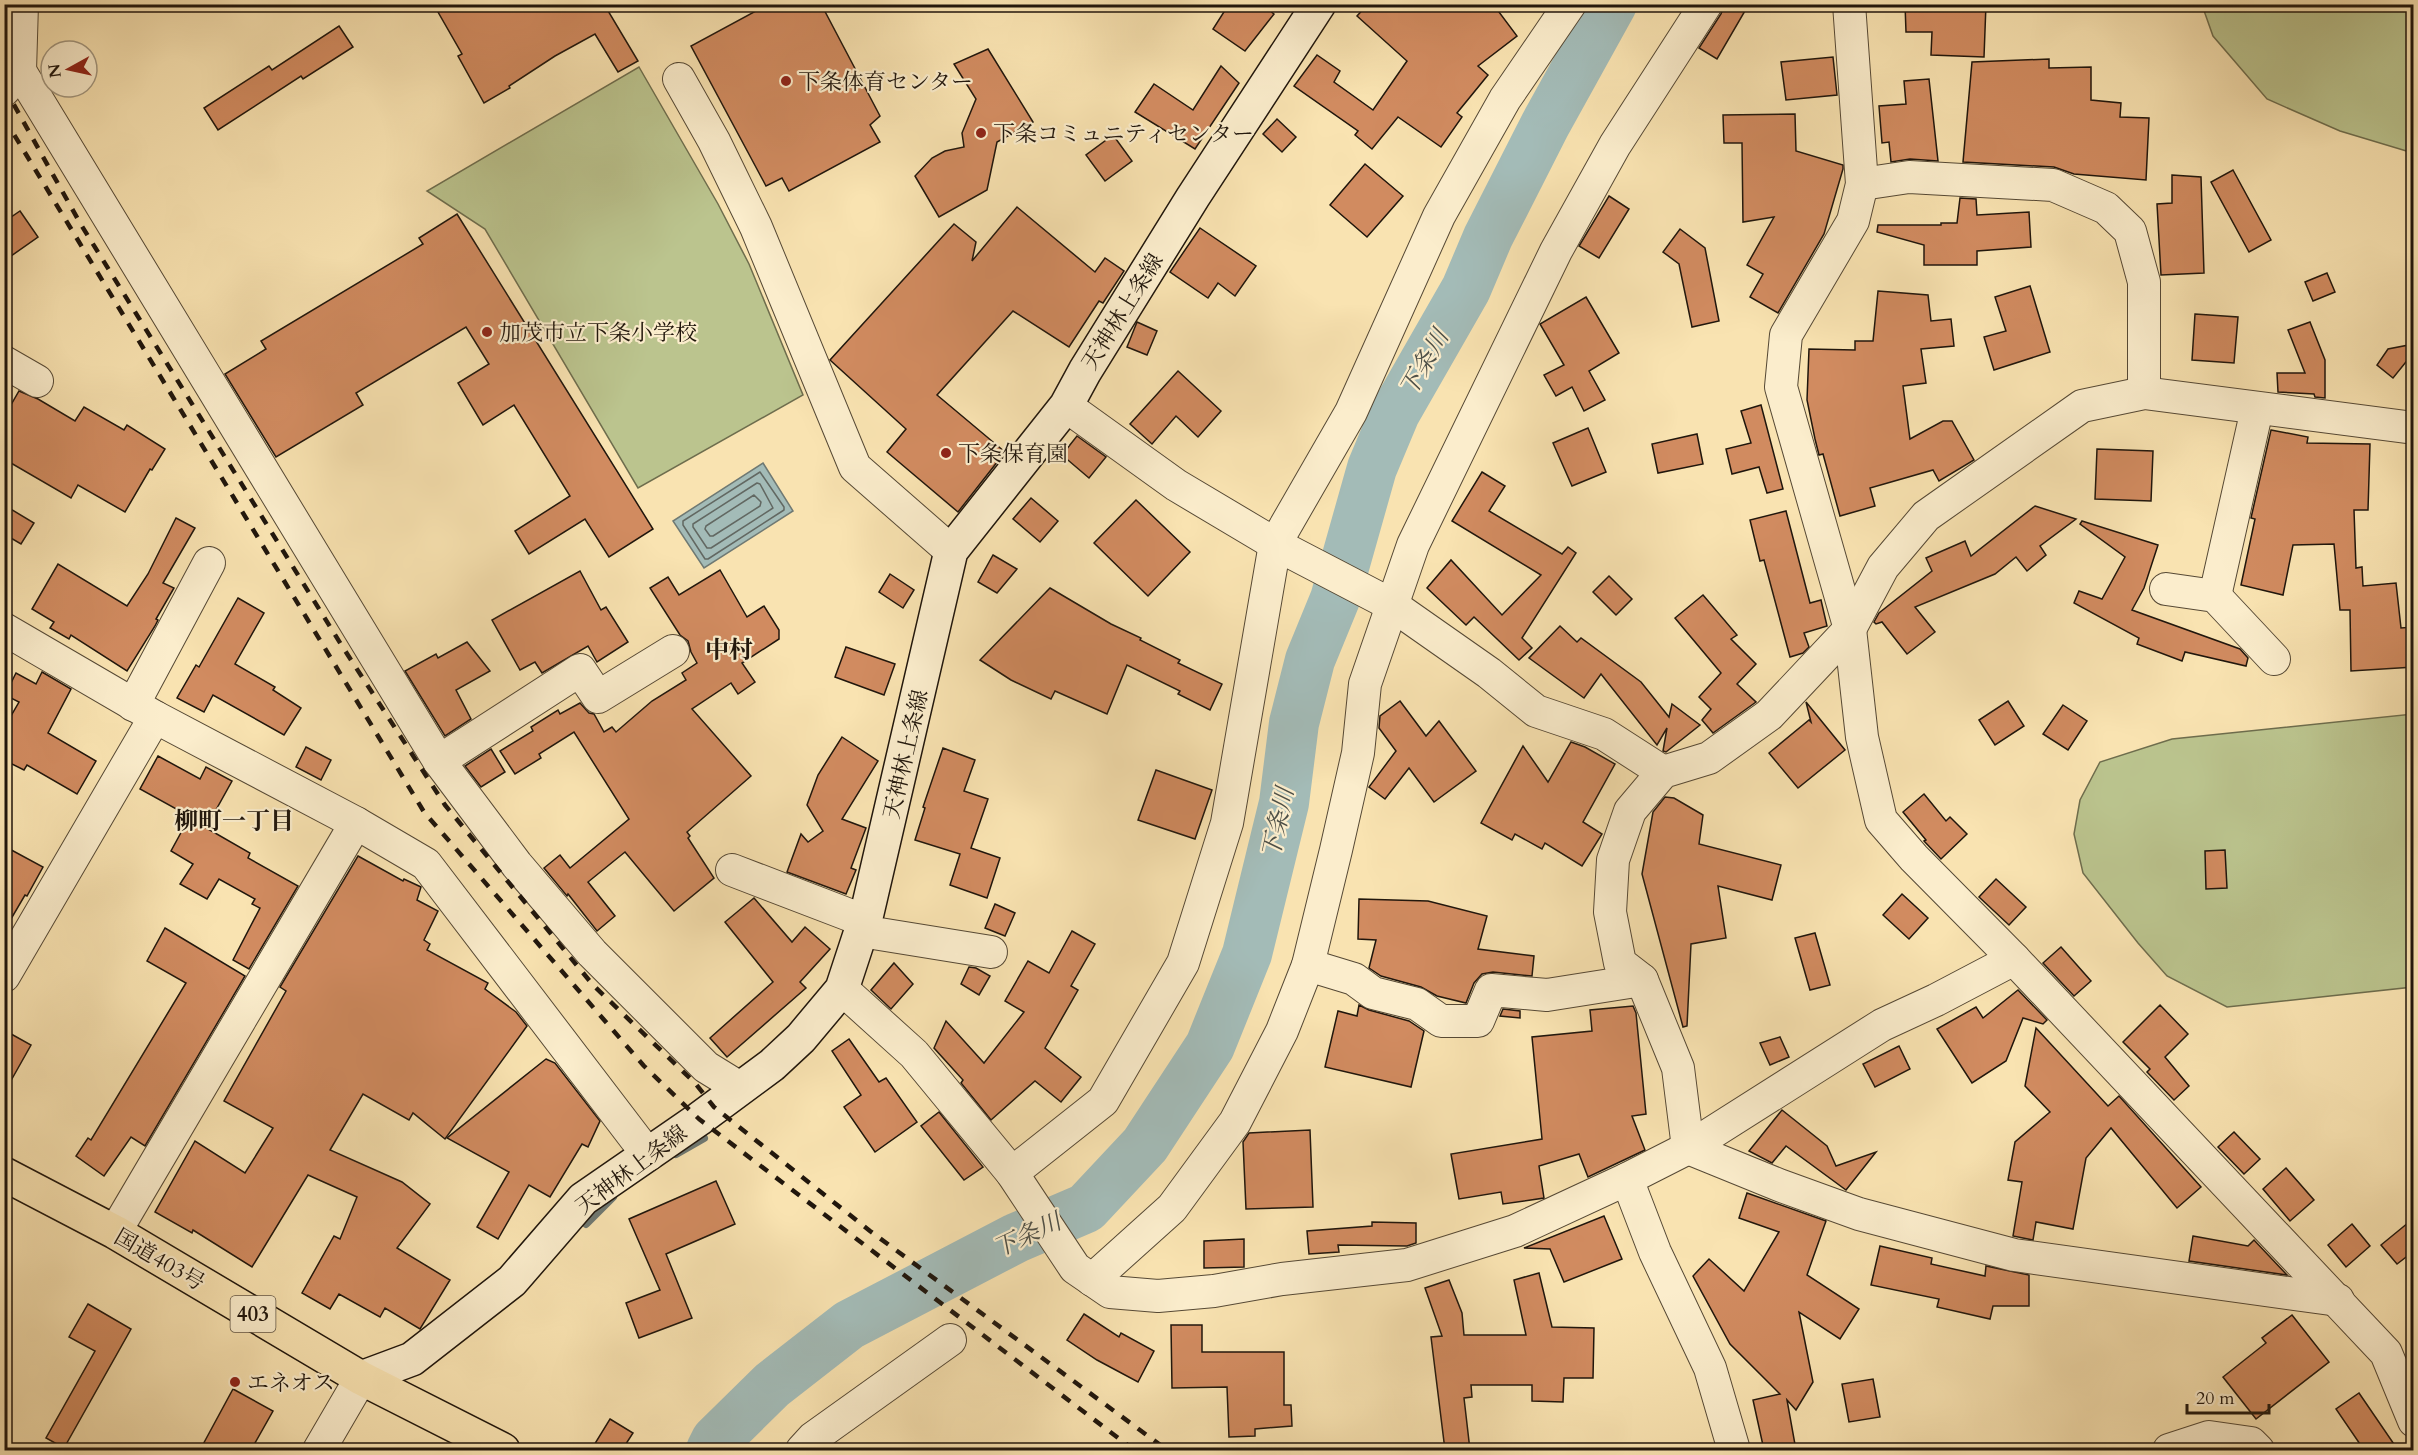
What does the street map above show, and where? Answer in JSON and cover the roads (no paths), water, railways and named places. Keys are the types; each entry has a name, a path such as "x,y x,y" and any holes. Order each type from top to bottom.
{"highway":[{"name":"国道403号","path":"4,1174 115,1232 361,1378 503,1450"}],"main road":[{"name":"天神林上条線","path":"361,1378 412,1359 512,1281 583,1199 772,1065 801,1038 842,989 863,926 923,680 951,551 1066,406 1085,371 1193,197 1319,4"}],"street":[{"path":"22,4 12,81 440,761 517,865 592,953 706,1067 740,1088"},
{"path":"1012,1173 1103,1101 1183,963 1227,823 1275,544 1351,412 1439,216 1505,99 1570,4"},
{"path":"1084,1274 1172,1208 1235,1122 1282,1031 1308,965 1358,753 1365,684 1413,545 1556,251 1615,145 1706,4"},
{"path":"1849,4 1863,184 1853,222 1786,335 1781,387 1850,629 1862,736 1881,820 1914,858 2014,958 2386,1353 2414,1421"},
{"path":"679,79 714,141 756,227 855,467 951,551"},
{"path":"1863,184 1909,177 2053,185 2106,208 2130,231 2144,282 2144,393"},
{"path":"4,362 38,381"},
{"path":"1688,1148 1678,1068 1642,980 1620,963 1610,912 1613,860 1630,811 1663,772 1709,758 1769,715 1850,629 1883,567 1926,516 2082,406 2144,393 2414,428"},
{"path":"1066,406 1176,485 1275,544 1392,605 1489,673 1536,711 1604,734 1663,772"},
{"path":"2215,596 2257,409"},
{"path":"4,976 144,711 209,563"},
{"path":"2166,589 2215,596 2274,659"},
{"path":"7,637 356,824 426,864 648,1155"},
{"path":"440,761 580,670 598,697 673,651"},
{"path":"115,1232 356,824"},
{"path":"732,870 863,926 992,952"},
{"path":"842,989 914,1054 1012,1173 1084,1274 1110,1292 1158,1296 1214,1291 1282,1279 1407,1265 1515,1231 1688,1148 1882,1025 1936,1000 2014,958"},
{"path":"1308,965 1354,979 1373,993 1417,1004 1441,1021 1478,1021 1491,990 1547,995 1642,980"},
{"path":"1688,1148 1859,1214 2014,1255 2338,1300"},
{"path":"1627,1179 1655,1252 1710,1368 1734,1450"},
{"path":"810,1446 950,1340"},
{"path":"319,1450 361,1378"},
{"path":"2169,1450 2209,1437 2251,1443 2258,1450"}],"water":[{"path":"763,463 793,511 704,568 673,521"}],"waterway":[{"name":"下条川","path":"711,1450 716,1440 772,1385 849,1325 1016,1238 1086,1208 1145,1145 1210,1046 1247,954 1284,803 1294,723 1310,660 1335,599 1372,468 1395,413 1466,289 1488,237 1545,125 1612,4"},
{"path":"676,1154 704,1138"},
{"path":"586,1224 613,1197"}],"railway":[{"path":"4,87 80,223 342,646 445,805 593,985 695,1083 714,1107 870,1231 1167,1450"},
{"path":"4,118 424,812 644,1066 699,1119 1134,1450"}],"place":[{"name":"下条体育センター","path":"786,81"},
{"name":"下条コミュニティセンター","path":"981,133"},
{"name":"加茂市立下条小学校","path":"487,332"},
{"name":"下条保育園","path":"946,453"},
{"name":"エネオス","path":"235,1382"}],"district":[{"name":"中村","path":"729,650"},
{"name":"柳町一丁目","path":"234,821"}]}
